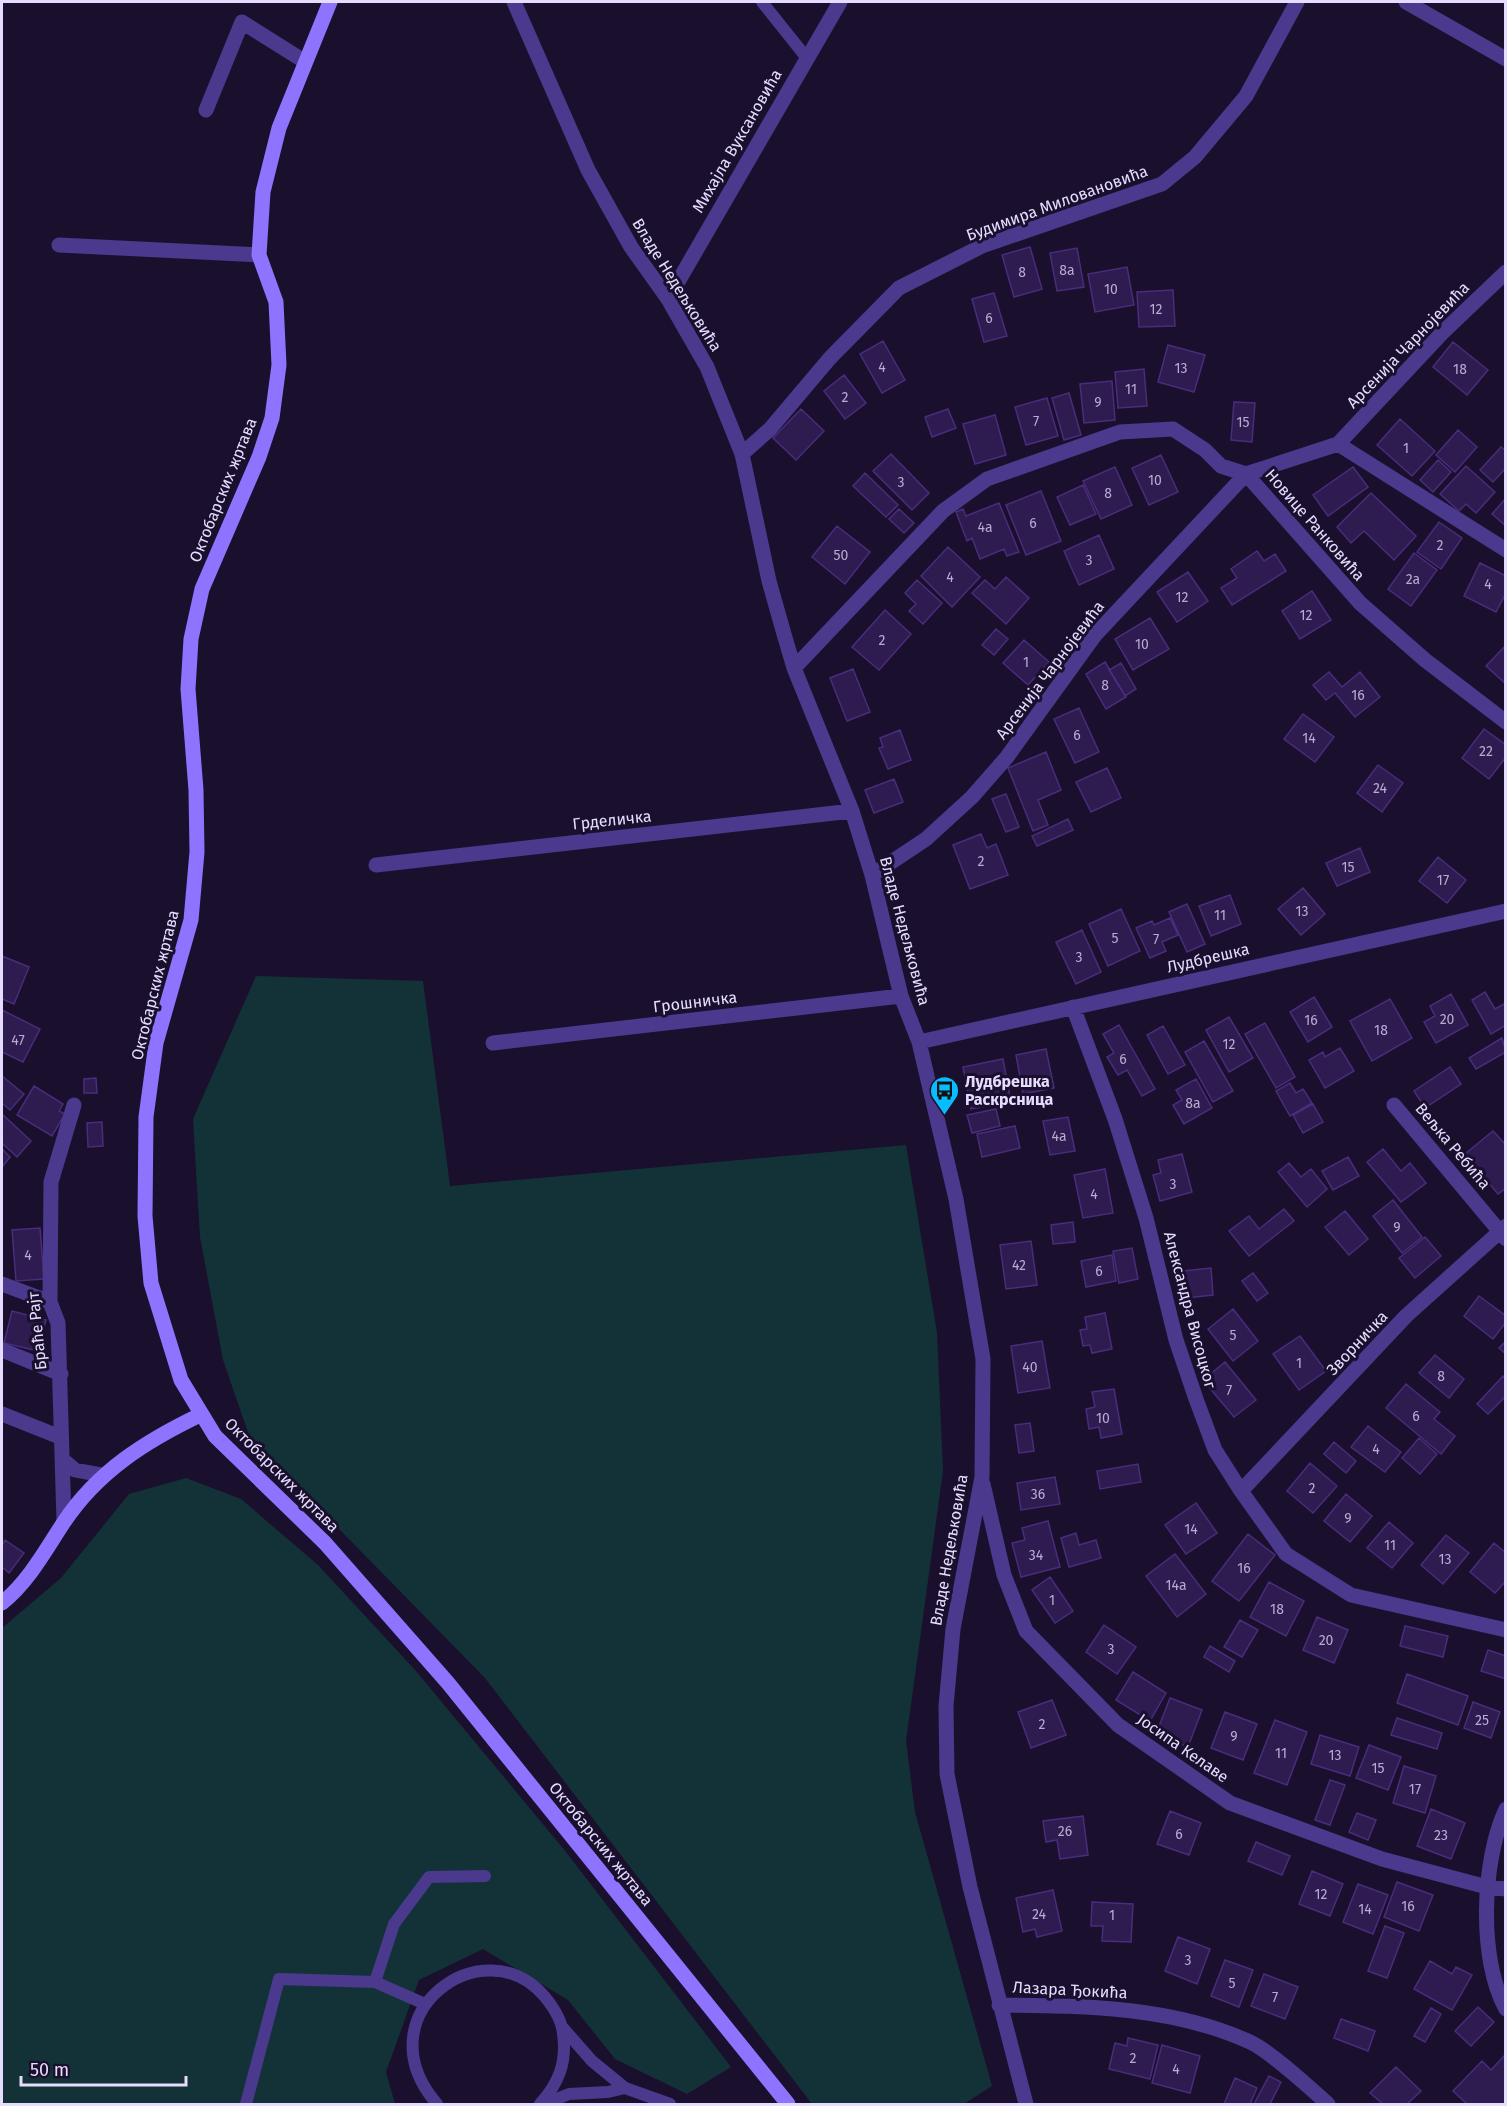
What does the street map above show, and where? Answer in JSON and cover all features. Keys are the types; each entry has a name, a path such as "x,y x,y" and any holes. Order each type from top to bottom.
{"street":[{"name":"Октобарских жртава","path":"330,2 304,61 279,128 263,192 258,255 276,302 278,376 272,418 259,457 202,589 191,639 188,689 196,790 197,842 192,909 156,1044 146,1117 145,1215 152,1283 181,1380 200,1415 215,1436 325,1543 448,1683 788,2104"},
{"name":"Владе Недељковића","path":"514,2 588,170 631,247 668,299 707,367 742,454 769,581 794,668 852,811 872,874 901,996 919,1042 956,1199 983,1359 982,1478 953,1629 946,1706 947,1774 970,1887 1026,2104"},
{"name":"Михајла Вуксановића","path":"668,299 806,57 840,2"},
{"name":"Будимира Миловановића","path":"742,454 770,429 830,358 899,288 982,246 1162,184 1179,171 1195,157 1246,96 1297,2"},
{"path":"1406,2 1506,59"},
{"path":"206,110 242,22 304,61"},
{"path":"59,245 258,255"},
{"name":"Арсенија Чарнојевића","path":"1338,444 1442,333 1506,272"},
{"name":"Новице Ранковића","path":"794,668 943,511 987,479 1120,432 1173,429 1205,450 1221,466 1246,474 1360,603 1425,660 1506,722"},
{"path":"1246,474 1338,444 1506,550"},
{"name":"Арсенија Чарнојевића","path":"872,874 926,840 972,797 1007,757 1095,635 1246,474"},
{"name":"Грделичка","path":"376,865 852,811"},
{"name":"Лудбрешка","path":"919,1042 1506,911"},
{"name":"Грошничка","path":"493,1043 901,996"},
{"name":"Александра Висоцког","path":"1073,1007 1116,1119 1146,1218 1176,1340 1196,1399 1215,1450 1241,1491 1286,1554 1351,1594 1506,1630"},
{"name":"Браће Рајт","path":"64,1521 63,1460 60,1437 61,1374 57,1323 50,1302 51,1182 74,1105"},
{"name":"Вељка Ребића","path":"1394,1105 1503,1233"},
{"name":"Зворничка","path":"1241,1491 1406,1316 1503,1233"},
{"path":"2,1284 50,1302"},
{"path":"2,1350 61,1374"},
{"path":"2,1414 60,1437"},
{"path":"2,1603 34,1569 64,1521 102,1475 144,1444 200,1415"},
{"path":"63,1460 82,1473 102,1475"},
{"name":"Јосипа Келаве","path":"982,1478 1004,1575 1026,1631 1118,1725 1230,1803 1382,1859 1487,1887 1506,1889"},
{"path":"1506,1809 1500,1822 1487,1887 1487,1950 1506,2009"},
{"name":"Лазара Ђокића","path":"999,2005 1098,2006 1181,2018 1251,2043 1328,2104"}],"lane":[{"path":"762,2 806,57"},
{"path":"375,1982 393,1924 429,1877 485,1876"},
{"path":"437,2104 423,2088 413,2057 415,2024 425,2004 440,1988 458,1977 479,1971 501,1972 522,1979 540,1991 554,2008 563,2028 592,2061 625,2088 670,2104"},
{"path":"246,2104 279,1979 375,1982 425,2004"},
{"path":"542,2104 552,2091 562,2071 565,2050 563,2028"},
{"path":"542,2104 568,2094 608,2092 625,2088"}],"green space":[{"path":"256,976 423,981 450,1186 906,1145 937,1333 943,1471 906,1741 915,1812 992,2086 964,2104 812,2104 485,1678 250,1438 223,1360 200,1237 193,1119"},
{"path":"186,1478 241,1499 318,1565 416,1671 566,1852 731,2067 687,2094 615,2059 568,2000 483,1949 419,1980 386,2072 395,2104 2,2104 2,1628 61,1578 129,1494"}],"building":[{"path":"1030,247 1042,289 1014,297 1002,255"},
{"path":"1077,248 1084,287 1057,291 1050,253"},
{"path":"1127,267 1134,305 1095,312 1088,274"},
{"path":"1173,290 1175,326 1139,327 1137,292"},
{"path":"994,293 1007,336 984,342 972,299"},
{"path":"883,341 905,380 882,393 860,354"},
{"path":"1453,342 1488,370 1467,395 1433,367"},
{"path":"1168,345 1205,355 1194,392 1158,382"},
{"path":"1144,369 1147,406 1118,408 1115,372"},
{"path":"844,375 866,403 845,419 824,391"},
{"path":"1112,381 1115,420 1084,423 1080,384"},
{"path":"1069,393 1081,435 1064,440 1052,398"},
{"path":"1047,398 1058,436 1026,445 1015,407"},
{"path":"1234,402 1255,403 1252,442 1231,440"},
{"path":"801,409 824,431 796,460 773,438"},
{"path":"948,409 956,428 932,437 925,417"},
{"path":"995,415 1006,455 975,464 963,424"},
{"path":"1400,419 1435,451 1412,476 1377,445"},
{"path":"1458,430 1477,447 1455,472 1436,455"},
{"path":"1501,447 1506,451 1506,468 1493,482 1480,470"},
{"path":"891,454 929,493 912,510 873,471"},
{"path":"1161,455 1178,492 1149,505 1132,468"},
{"path":"1438,460 1451,472 1433,492 1420,480"},
{"path":"1466,466 1495,492 1476,513 1466,504 1459,511 1440,494"},
{"path":"1115,467 1132,505 1101,519 1083,481"},
{"path":"1353,467 1368,487 1328,516 1313,495"},
{"path":"865,473 898,505 886,517 853,486"},
{"path":"1083,485 1096,514 1070,525 1057,497"},
{"path":"1041,491 1061,541 1026,555 1006,505"},
{"path":"1371,493 1416,536 1394,560 1364,531 1351,543 1337,527"},
{"path":"1506,498 1506,526 1492,514"},
{"path":"999,503 1019,552 1007,556 1004,549 980,559 972,538 967,541 956,512 963,509 966,516"},
{"path":"899,509 914,523 904,533 889,519"},
{"path":"1439,522 1462,538 1441,569 1417,552"},
{"path":"837,526 870,552 845,584 812,557"},
{"path":"1099,535 1114,569 1079,585 1064,551"},
{"path":"948,547 980,577 952,607 921,576"},
{"path":"1257,551 1264,561 1275,554 1286,571 1232,605 1221,588 1237,578 1231,569"},
{"path":"1414,553 1437,570 1411,606 1388,589"},
{"path":"1480,563 1506,576 1506,593 1496,612 1464,596"},
{"path":"1188,572 1208,601 1177,622 1157,592"},
{"path":"1006,577 1029,598 1006,624 972,593 985,580 995,589"},
{"path":"917,580 942,603 923,624 909,611 916,604 905,593"},
{"path":"1312,591 1331,620 1300,639 1282,611"},
{"path":"885,610 911,634 879,670 852,647"},
{"path":"1150,618 1169,649 1133,670 1115,639"},
{"path":"996,629 1008,639 994,655 982,645"},
{"path":"1024,640 1049,662 1028,685 1003,663"},
{"path":"1506,645 1506,684 1486,666"},
{"path":"1105,662 1126,697 1106,709 1086,674"},
{"path":"1121,663 1136,689 1125,696 1109,670"},
{"path":"853,669 870,712 847,721 830,678"},
{"path":"1329,672 1342,687 1360,672 1380,697 1355,717 1335,693 1326,700 1313,685"},
{"path":"1079,708 1099,752 1075,763 1054,719"},
{"path":"1303,714 1334,737 1315,762 1284,739"},
{"path":"1484,729 1506,745 1506,757 1489,779 1462,758"},
{"path":"900,730 911,760 888,769 879,748 883,747 880,738"},
{"path":"1046,752 1061,790 1038,800 1048,825 1033,831 1008,768"},
{"path":"1378,765 1403,783 1382,812 1357,793"},
{"path":"1107,768 1121,798 1091,812 1076,782"},
{"path":"894,779 903,802 874,813 865,790"},
{"path":"1006,794 1019,827 1006,832 992,799"},
{"path":"1068,819 1073,830 1037,846 1032,836"},
{"path":"981,834 987,848 996,844 1008,875 970,889 953,845"},
{"path":"1360,848 1370,872 1337,886 1326,863"},
{"path":"1438,857 1466,880 1447,903 1419,881"},
{"path":"1303,888 1325,914 1301,935 1278,909"},
{"path":"1230,895 1241,924 1211,936 1199,906"},
{"path":"1187,904 1205,944 1187,952 1169,912"},
{"path":"1121,909 1140,951 1108,966 1089,924"},
{"path":"1170,918 1178,935 1162,942 1166,951 1150,958 1136,928 1152,921 1154,925"},
{"path":"1082,930 1101,972 1076,984 1056,942"},
{"path":"2,956 29,967 14,1004 2,999"},
{"path":"1485,992 1495,1009 1506,1003 1506,1025 1491,1034 1472,1000"},
{"path":"1451,994 1468,1025 1436,1043 1424,1022 1435,1016 1430,1006"},
{"path":"1314,997 1332,1027 1308,1042 1290,1012"},
{"path":"1390,999 1412,1038 1372,1061 1350,1021"},
{"path":"2,1010 40,1029 23,1062 2,1052"},
{"path":"1229,1017 1253,1058 1229,1072 1206,1030"},
{"path":"1265,1023 1295,1077 1276,1088 1245,1034"},
{"path":"1119,1025 1155,1089 1142,1096 1127,1070 1118,1075 1107,1057 1114,1053 1103,1034"},
{"path":"1163,1026 1185,1065 1168,1074 1147,1035"},
{"path":"1502,1038 1506,1052 1476,1069 1469,1058"},
{"path":"1204,1041 1233,1091 1213,1102 1185,1052"},
{"path":"1340,1048 1354,1071 1325,1088 1309,1060 1323,1052 1325,1057"},
{"path":"1046,1049 1054,1088 1023,1094 1016,1055"},
{"path":"1003,1059 1011,1102 971,1109 963,1067"},
{"path":"1450,1067 1461,1084 1425,1108 1414,1091"},
{"path":"2,1076 24,1094 10,1110 2,1103"},
{"path":"96,1078 97,1093 84,1093 84,1079"},
{"path":"1196,1079 1212,1108 1184,1124 1173,1105 1182,1100 1176,1090"},
{"path":"1290,1083 1296,1093 1303,1089 1312,1103 1290,1116 1276,1091"},
{"path":"34,1086 63,1104 59,1111 65,1114 52,1136 17,1115"},
{"path":"1313,1104 1323,1122 1303,1133 1293,1115"},
{"path":"996,1109 1000,1126 972,1133 967,1115"},
{"path":"2,1114 31,1141 17,1157 2,1143"},
{"path":"1068,1117 1075,1151 1050,1155 1043,1121"},
{"path":"102,1122 103,1146 88,1147 87,1123"},
{"path":"1015,1126 1020,1148 982,1157 977,1134"},
{"path":"1493,1131 1506,1145 1506,1188 1498,1194 1465,1154"},
{"path":"2,1149 10,1157 2,1167"},
{"path":"1383,1149 1401,1171 1410,1163 1426,1183 1401,1202 1367,1162"},
{"path":"1182,1154 1192,1192 1160,1201 1153,1175 1161,1173 1158,1160"},
{"path":"1348,1157 1359,1176 1333,1190 1322,1171"},
{"path":"1289,1163 1301,1177 1311,1169 1327,1189 1307,1207 1278,1172"},
{"path":"1105,1169 1113,1213 1083,1218 1074,1175"},
{"path":"1393,1200 1422,1237 1402,1253 1373,1216"},
{"path":"1284,1209 1294,1221 1249,1256 1229,1231 1249,1216 1259,1229"},
{"path":"1345,1211 1368,1239 1349,1255 1325,1227"},
{"path":"1073,1222 1075,1242 1053,1244 1051,1225"},
{"path":"40,1228 44,1279 16,1281 12,1230"},
{"path":"1425,1237 1441,1256 1415,1278 1399,1258"},
{"path":"1031,1241 1037,1285 1006,1289 1000,1245"},
{"path":"1132,1248 1138,1279 1119,1283 1113,1251"},
{"path":"1112,1255 1116,1281 1086,1287 1081,1261"},
{"path":"1211,1268 1213,1295 1186,1298 1183,1271"},
{"path":"1253,1273 1268,1293 1257,1301 1242,1281"},
{"path":"1479,1296 1506,1316 1506,1322 1493,1339 1464,1316"},
{"path":"1233,1309 1258,1341 1233,1361 1208,1329"},
{"path":"12,1311 46,1320 38,1351 4,1343"},
{"path":"1105,1313 1112,1349 1092,1353 1090,1345 1083,1346 1080,1330 1087,1329 1085,1317"},
{"path":"1300,1336 1326,1371 1299,1390 1273,1354"},
{"path":"1042,1341 1050,1388 1018,1393 1011,1346"},
{"path":"1506,1341 1506,1354 1499,1348"},
{"path":"1435,1355 1464,1379 1449,1398 1419,1373"},
{"path":"1225,1362 1256,1400 1234,1417 1203,1380"},
{"path":"1503,1376 1506,1379 1506,1396 1488,1414 1477,1404"},
{"path":"1406,1384 1440,1412 1434,1419 1455,1436 1441,1454 1386,1408"},
{"path":"1114,1389 1122,1434 1101,1438 1099,1427 1089,1429 1086,1409 1095,1407 1092,1392"},
{"path":"1030,1423 1034,1451 1019,1453 1015,1425"},
{"path":"1368,1426 1401,1452 1385,1472 1351,1447"},
{"path":"1419,1438 1437,1454 1420,1474 1402,1458"},
{"path":"1334,1442 1356,1461 1346,1473 1324,1454"},
{"path":"1310,1463 1337,1486 1313,1513 1287,1491"},
{"path":"1138,1464 1141,1482 1100,1489 1097,1471"},
{"path":"1055,1477 1060,1504 1021,1510 1017,1483"},
{"path":"1346,1494 1372,1516 1350,1542 1324,1521"},
{"path":"1196,1503 1217,1533 1186,1554 1165,1525"},
{"path":"1048,1521 1060,1567 1021,1577 1012,1543 1025,1540 1022,1528"},
{"path":"1389,1522 1413,1543 1392,1568 1367,1548"},
{"path":"1076,1533 1079,1545 1096,1540 1101,1558 1069,1567 1061,1538"},
{"path":"1248,1534 1275,1555 1239,1601 1212,1581"},
{"path":"1446,1535 1469,1553 1443,1584 1421,1565"},
{"path":"5,1540 24,1553 9,1573 2,1567 2,1545"},
{"path":"1494,1543 1506,1553 1506,1581 1495,1593 1470,1572"},
{"path":"1175,1554 1206,1594 1177,1617 1146,1576"},
{"path":"1050,1577 1073,1611 1055,1623 1032,1590"},
{"path":"1269,1582 1304,1601 1286,1636 1250,1617"},
{"path":"1317,1617 1348,1630 1334,1663 1303,1650"},
{"path":"1240,1620 1258,1630 1242,1657 1224,1647"},
{"path":"1104,1625 1136,1647 1117,1674 1086,1652"},
{"path":"1405,1626 1448,1636 1443,1657 1400,1646"},
{"path":"1210,1646 1235,1661 1229,1672 1204,1657"},
{"path":"1488,1650 1506,1656 1506,1679 1481,1671"},
{"path":"1133,1672 1166,1693 1150,1721 1116,1700"},
{"path":"1407,1674 1468,1696 1458,1725 1397,1703"},
{"path":"1170,1698 1202,1710 1188,1747 1156,1734"},
{"path":"1052,1700 1066,1735 1031,1748 1018,1712"},
{"path":"1473,1702 1500,1712 1491,1738 1464,1728"},
{"path":"1225,1712 1257,1724 1243,1760 1211,1748"},
{"path":"1397,1718 1442,1733 1437,1749 1391,1735"},
{"path":"1275,1720 1307,1732 1287,1785 1254,1773"},
{"path":"1320,1735 1359,1747 1350,1776 1311,1764"},
{"path":"1369,1745 1401,1757 1388,1790 1356,1778"},
{"path":"1404,1766 1436,1776 1425,1813 1393,1803"},
{"path":"1330,1780 1345,1785 1330,1825 1315,1820"},
{"path":"1431,1809 1465,1823 1451,1859 1417,1846"},
{"path":"1170,1811 1201,1823 1189,1855 1157,1844"},
{"path":"1357,1813 1376,1820 1368,1840 1349,1832"},
{"path":"1083,1816 1088,1855 1060,1859 1057,1840 1046,1842 1043,1821"},
{"path":"1256,1842 1290,1856 1282,1875 1248,1861"},
{"path":"1312,1871 1343,1884 1330,1916 1299,1904"},
{"path":"1397,1882 1433,1895 1419,1931 1384,1917"},
{"path":"1358,1884 1388,1895 1373,1934 1343,1922"},
{"path":"1053,1890 1062,1931 1037,1937 1035,1929 1023,1932 1016,1898"},
{"path":"1092,1902 1133,1904 1131,1942 1102,1941 1103,1926 1091,1926"},
{"path":"1385,1926 1404,1933 1387,1978 1368,1971"},
{"path":"1178,1937 1210,1949 1197,1984 1165,1971"},
{"path":"1225,1960 1253,1970 1239,2007 1211,1996"},
{"path":"1430,1961 1452,1974 1456,1967 1472,1975 1452,2010 1414,1989"},
{"path":"1264,1974 1298,1987 1285,2019 1251,2006"},
{"path":"1478,2007 1494,2022 1471,2046 1455,2031"},
{"path":"1431,2008 1441,2014 1425,2042 1414,2036"},
{"path":"1341,2019 1375,2031 1368,2051 1334,2038"},
{"path":"1128,2038 1158,2045 1150,2079 1109,2069 1115,2043 1127,2046"},
{"path":"1162,2045 1200,2056 1190,2093 1152,2083"},
{"path":"1506,2054 1506,2104 1467,2104 1453,2091 1482,2061 1491,2070"},
{"path":"1396,2067 1421,2091 1407,2104 1383,2104 1370,2093"},
{"path":"1269,2076 1281,2082 1270,2104 1254,2104"},
{"path":"1235,2078 1257,2088 1250,2104 1224,2104"}],"place":[{"name":"Лудбрешка Раскрсница","path":"944,1116"}]}
